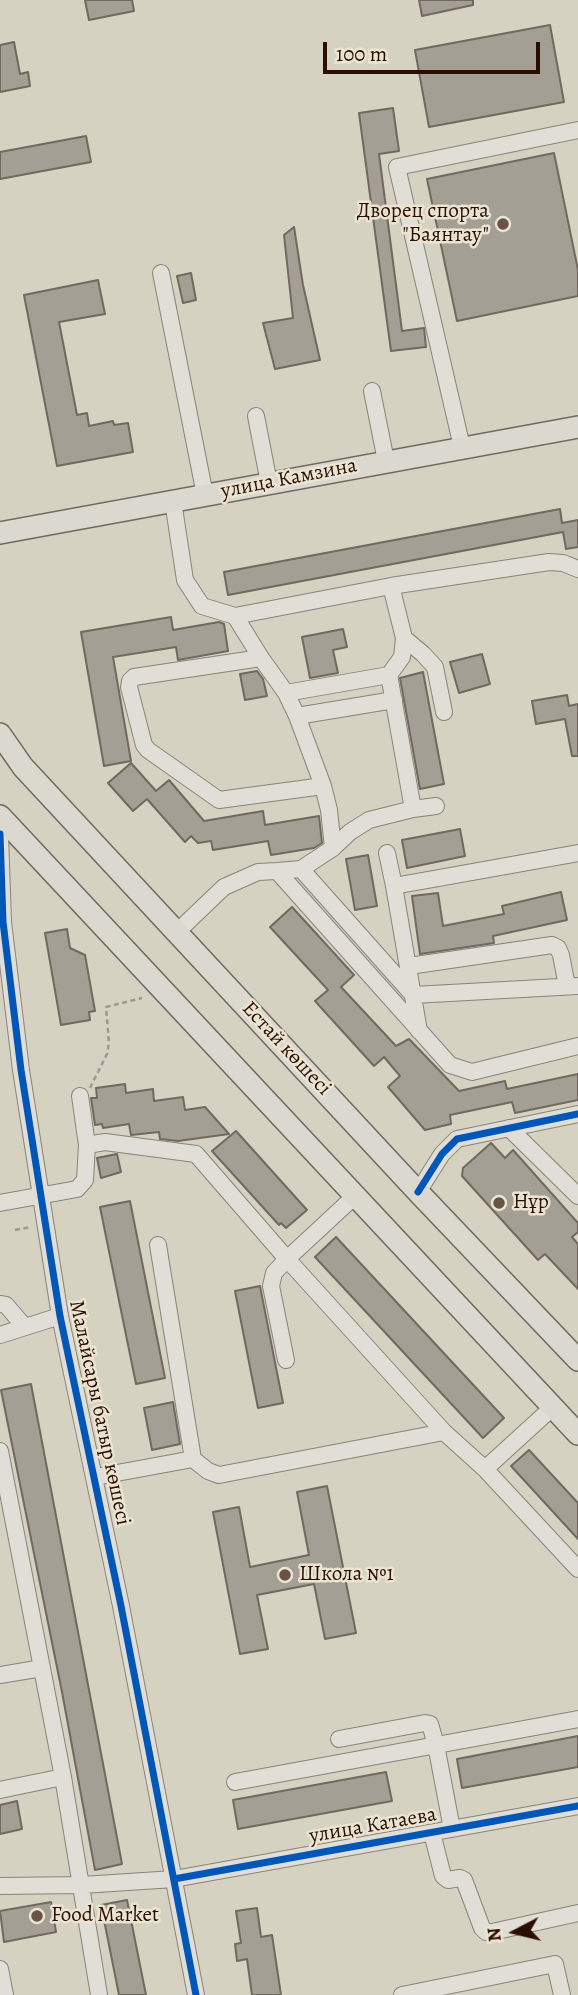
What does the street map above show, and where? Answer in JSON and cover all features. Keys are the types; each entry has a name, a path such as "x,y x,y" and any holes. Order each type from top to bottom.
{"main road":[{"name":"улица Камзина","path":"0,533 578,427"},
{"name":"Естай көшесі","path":"0,734 23,767 578,1360"},
{"path":"0,816 578,1434"}],"street":[{"path":"462,447 397,167 578,130"},
{"path":"161,273 205,495"},
{"path":"372,391 386,461"},
{"path":"256,416 269,483"},
{"path":"173,501 185,580 202,606 235,616 391,586 550,562 563,563 578,569"},
{"path":"286,693 389,675 402,657 404,638 391,586"},
{"path":"235,616 286,693 297,716 323,786 329,810 333,848"},
{"path":"404,638 435,667 444,712"},
{"path":"261,658 134,677 129,687 144,745 219,800 323,786"},
{"path":"389,675 413,809"},
{"path":"297,716 394,700"},
{"path":"178,931 224,887 258,872 301,869 369,820 436,806"},
{"name":"Малайсары батыр көшесі","path":"0,834 1,908 20,1070 60,1316 95,1477 196,1995"},
{"path":"387,853 419,1031"},
{"path":"394,887 578,853"},
{"path":"301,869 413,995"},
{"path":"277,871 450,1065 472,1072 578,1046"},
{"path":"409,966 552,945 558,948 572,986 413,995"},
{"path":"0,1203 67,1192 83,1185 87,1145 81,1100"},
{"path":"418,1192 442,1154 457,1139 578,1114"},
{"path":"509,1128 578,1196"},
{"path":"87,1145 104,1142 196,1154 444,1432 485,1469 578,1569"},
{"path":"286,1360 271,1286 274,1273 356,1195"},
{"path":"158,1245 193,1459 208,1471 219,1475 444,1432"},
{"path":"0,1304 6,1305 24,1326"},
{"path":"0,1335 60,1316"},
{"path":"485,1469 553,1407"},
{"path":"0,1451 6,1501 63,1777 99,1995"},
{"path":"95,1477 193,1459"},
{"path":"0,1675 42,1668"},
{"path":"235,1782 578,1719"},
{"path":"339,1740 425,1723 432,1727 452,1829"},
{"path":"0,1790 63,1777"},
{"name":"улица Катаева","path":"0,1886 174,1880 578,1806"},
{"path":"432,1833 443,1876 448,1880 460,1878 464,1881 482,1928 486,1931 492,1932 578,1913"},
{"path":"402,1995 555,1964 562,1995"},
{"path":"0,1969 5,1995"}],"path":[{"path":"81,1100 107,1055 109,1043 106,1007 142,998"}],"building":[{"path":"85,0 132,0 134,11 89,20"},
{"path":"419,0 473,0 473,5 422,16"},
{"path":"550,25 564,102 429,127 415,50"},
{"path":"14,42 20,74 28,72 30,86 0,92 0,45"},
{"path":"393,108 399,151 379,154 402,331 424,328 426,347 391,351 359,113"},
{"path":"86,136 91,162 0,179 0,152"},
{"name":"Дворец спорта \"Баянтау\"","path":"554,153 578,270 578,296 457,321 427,179"},
{"path":"294,227 303,285 320,360 275,369 263,323 293,318 284,235"},
{"path":"191,273 196,300 183,303 177,276"},
{"path":"98,280 105,314 59,322 77,415 87,413 89,426 113,421 114,425 128,423 133,452 57,466 24,295"},
{"path":"560,509 562,523 578,520 578,547 566,549 563,532 228,595 224,572"},
{"path":"171,617 173,630 219,622 224,624 228,651 178,660 176,647 113,657 131,761 104,766 81,632"},
{"path":"343,629 347,647 333,650 338,673 310,678 302,637"},
{"path":"482,654 490,684 459,693 450,662"},
{"path":"257,671 263,679 267,696 245,700 240,674"},
{"path":"423,672 444,784 420,789 400,678"},
{"path":"567,695 569,706 578,704 578,756 572,756 565,719 536,724 532,701"},
{"path":"131,763 156,791 169,780 204,821 263,811 265,825 319,816 322,843 314,848 271,855 268,841 213,850 211,841 198,843 191,836 185,842 147,799 133,811 108,783"},
{"path":"460,829 465,856 407,868 402,840"},
{"path":"368,855 377,906 355,910 346,859"},
{"path":"561,892 567,920 493,936 494,943 420,954 412,896 438,893 443,926 504,914 502,906"},
{"path":"292,907 354,975 341,987 396,1046 409,1039 459,1091 505,1081 507,1089 578,1074 578,1100 515,1113 512,1102 450,1115 451,1124 425,1130 388,1087 400,1076 384,1057 374,1066 315,1001 328,990 270,927"},
{"path":"67,929 70,948 85,955 95,1011 89,1012 90,1020 61,1025 45,933"},
{"path":"125,1084 126,1093 153,1089 154,1101 183,1097 185,1110 205,1107 229,1134 178,1141 160,1139 159,1132 131,1135 129,1124 103,1128 102,1124 95,1125 91,1098 97,1098 96,1088"},
{"path":"236,1131 307,1210 286,1228 281,1223 279,1225 212,1151"},
{"path":"491,1143 505,1158 513,1150 578,1223 578,1232 572,1237 578,1244 578,1289 545,1254 538,1260 462,1176 463,1168"},
{"path":"117,1154 121,1172 101,1178 97,1158"},
{"path":"130,1201 165,1378 136,1384 100,1207"},
{"path":"336,1237 504,1418 483,1438 315,1257"},
{"path":"260,1286 283,1403 258,1408 235,1291"},
{"path":"31,1384 122,1864 95,1870 1,1390"},
{"path":"173,1402 180,1444 152,1450 144,1408"},
{"path":"529,1450 578,1503 578,1539 511,1466"},
{"name":"Школа №1","path":"327,1486 356,1633 325,1639 314,1584 257,1595 268,1649 240,1654 213,1512 239,1507 250,1567 309,1555 297,1492"},
{"path":"578,1736 578,1767 462,1788 457,1759"},
{"path":"386,1772 392,1801 238,1829 233,1800"},
{"path":"17,1801 22,1829 0,1834 0,1805"},
{"path":"127,1900 146,1995 119,1995 101,1905"},
{"path":"51,1902 56,1932 4,1942 0,1911"},
{"path":"257,1908 261,1937 272,1935 281,1995 252,1995 247,1959 237,1961 235,1944 241,1943 236,1911"}],"cycle path":[{"path":"0,834 3,922 21,1070 60,1316 121,1606 196,1995"},
{"path":"418,1192 442,1154 457,1139 578,1114"},
{"path":"174,1879 578,1806"}],"place":[{"name":"Дворец спорта \"Баянтау\"","path":"503,224"},
{"name":"Нұр","path":"499,1203"},
{"name":"Школа №1","path":"285,1575"},
{"name":"Food Market","path":"37,1916"}]}
